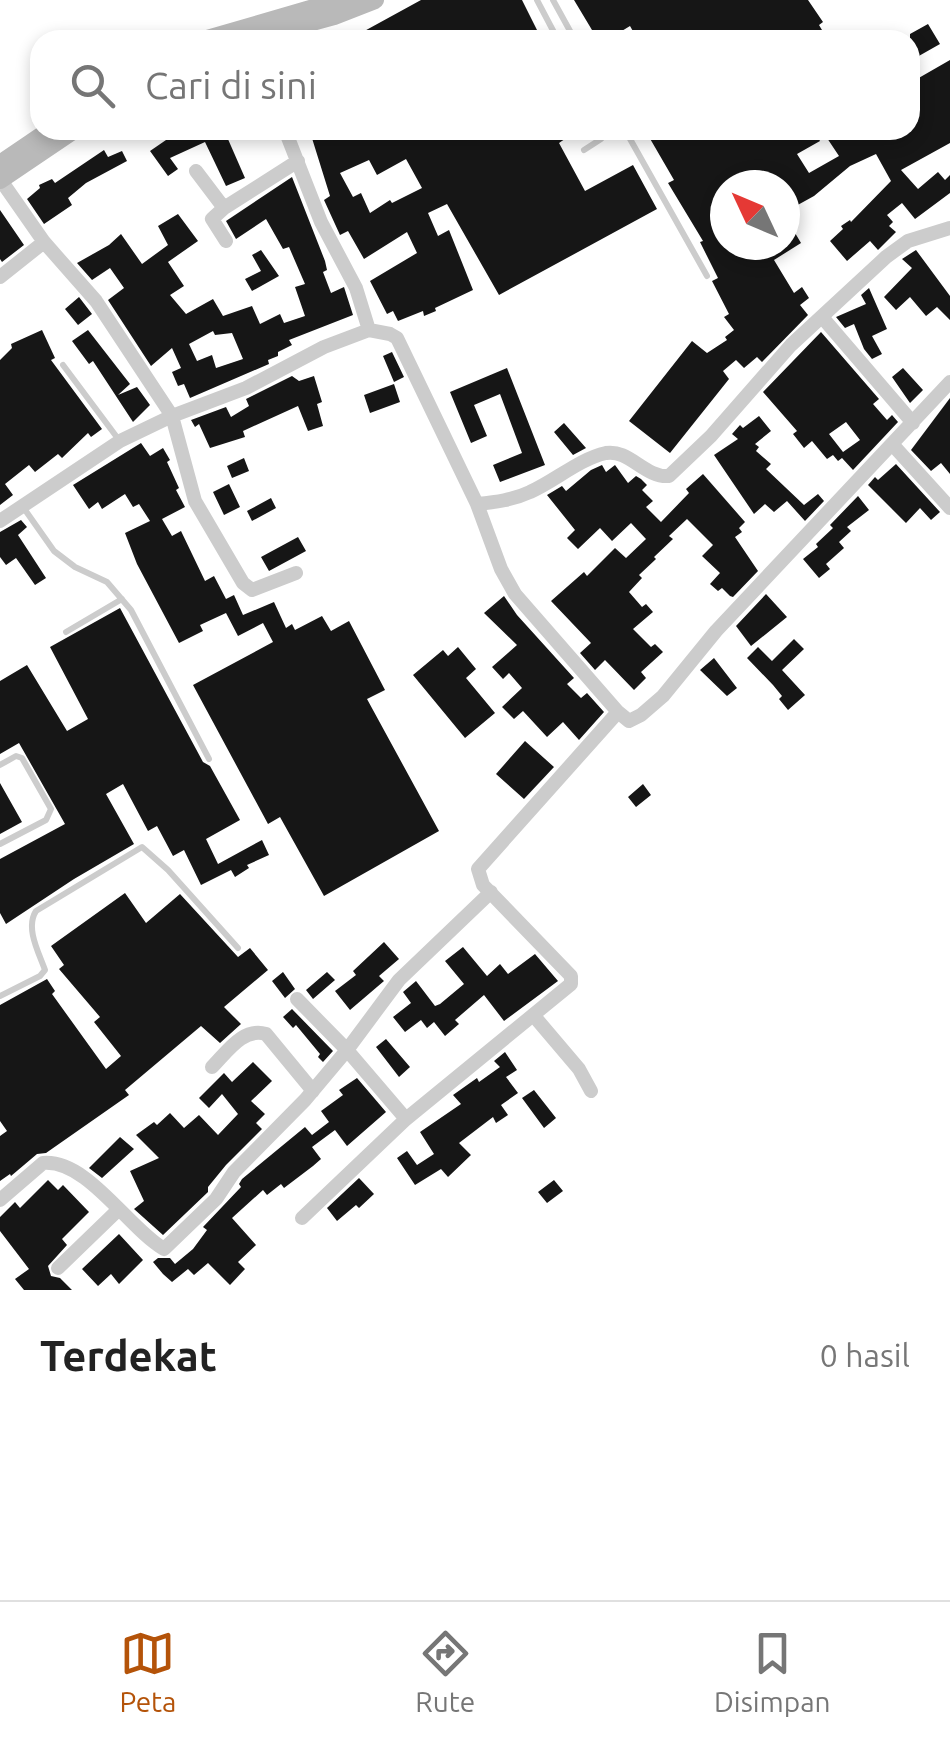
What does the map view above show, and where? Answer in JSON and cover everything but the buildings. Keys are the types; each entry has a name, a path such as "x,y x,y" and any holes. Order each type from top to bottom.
{"street":[{"path":"274,30 334,16 375,0"},
{"path":"263,30 333,2"},
{"path":"2,171 38,140"},
{"path":"2,171 56,140"},
{"path":"289,140 322,222 356,288 369,330"},
{"path":"226,241 212,219 298,161"},
{"path":"2,171 44,242 96,302 172,416 195,501 243,583 252,590 296,573"},
{"path":"196,171 224,208"},
{"path":"477,504 532,492 610,452 619,453 656,476 669,476 791,345 899,246 950,228"},
{"path":"0,277 44,242"},
{"path":"822,316 913,423"},
{"path":"0,521 120,441 172,416 246,388 324,347 369,330 390,334 396,338 477,504 501,569 515,594 629,720 641,715 662,696 716,631 949,386"},
{"path":"892,444 950,508"},
{"path":"302,1218 406,1119 573,980 491,892 479,878 478,870 618,712"},
{"path":"0,1200 35,1169 51,1162 70,1168 164,1249 216,1199 234,1172 313,1091 399,980 491,892"},
{"path":"297,998 406,1119"},
{"path":"534,1016 579,1069 590,1091"},
{"path":"212,1067 253,1030 266,1034 313,1091"},
{"path":"58,1268 118,1210"}],"lane":[{"path":"536,0 552,30"},
{"path":"553,0 570,30"},
{"path":"584,150 602,140"},
{"path":"631,140 707,276"},
{"path":"64,365 120,441"},
{"path":"22,506 54,551 75,567 108,582 131,610 210,758"},
{"path":"66,632 122,599"},
{"path":"0,765 16,756 22,758 51,809 46,820 0,844"},
{"path":"0,996 45,970 32,929 31,919 36,912 142,848 168,870 238,948"}]}
